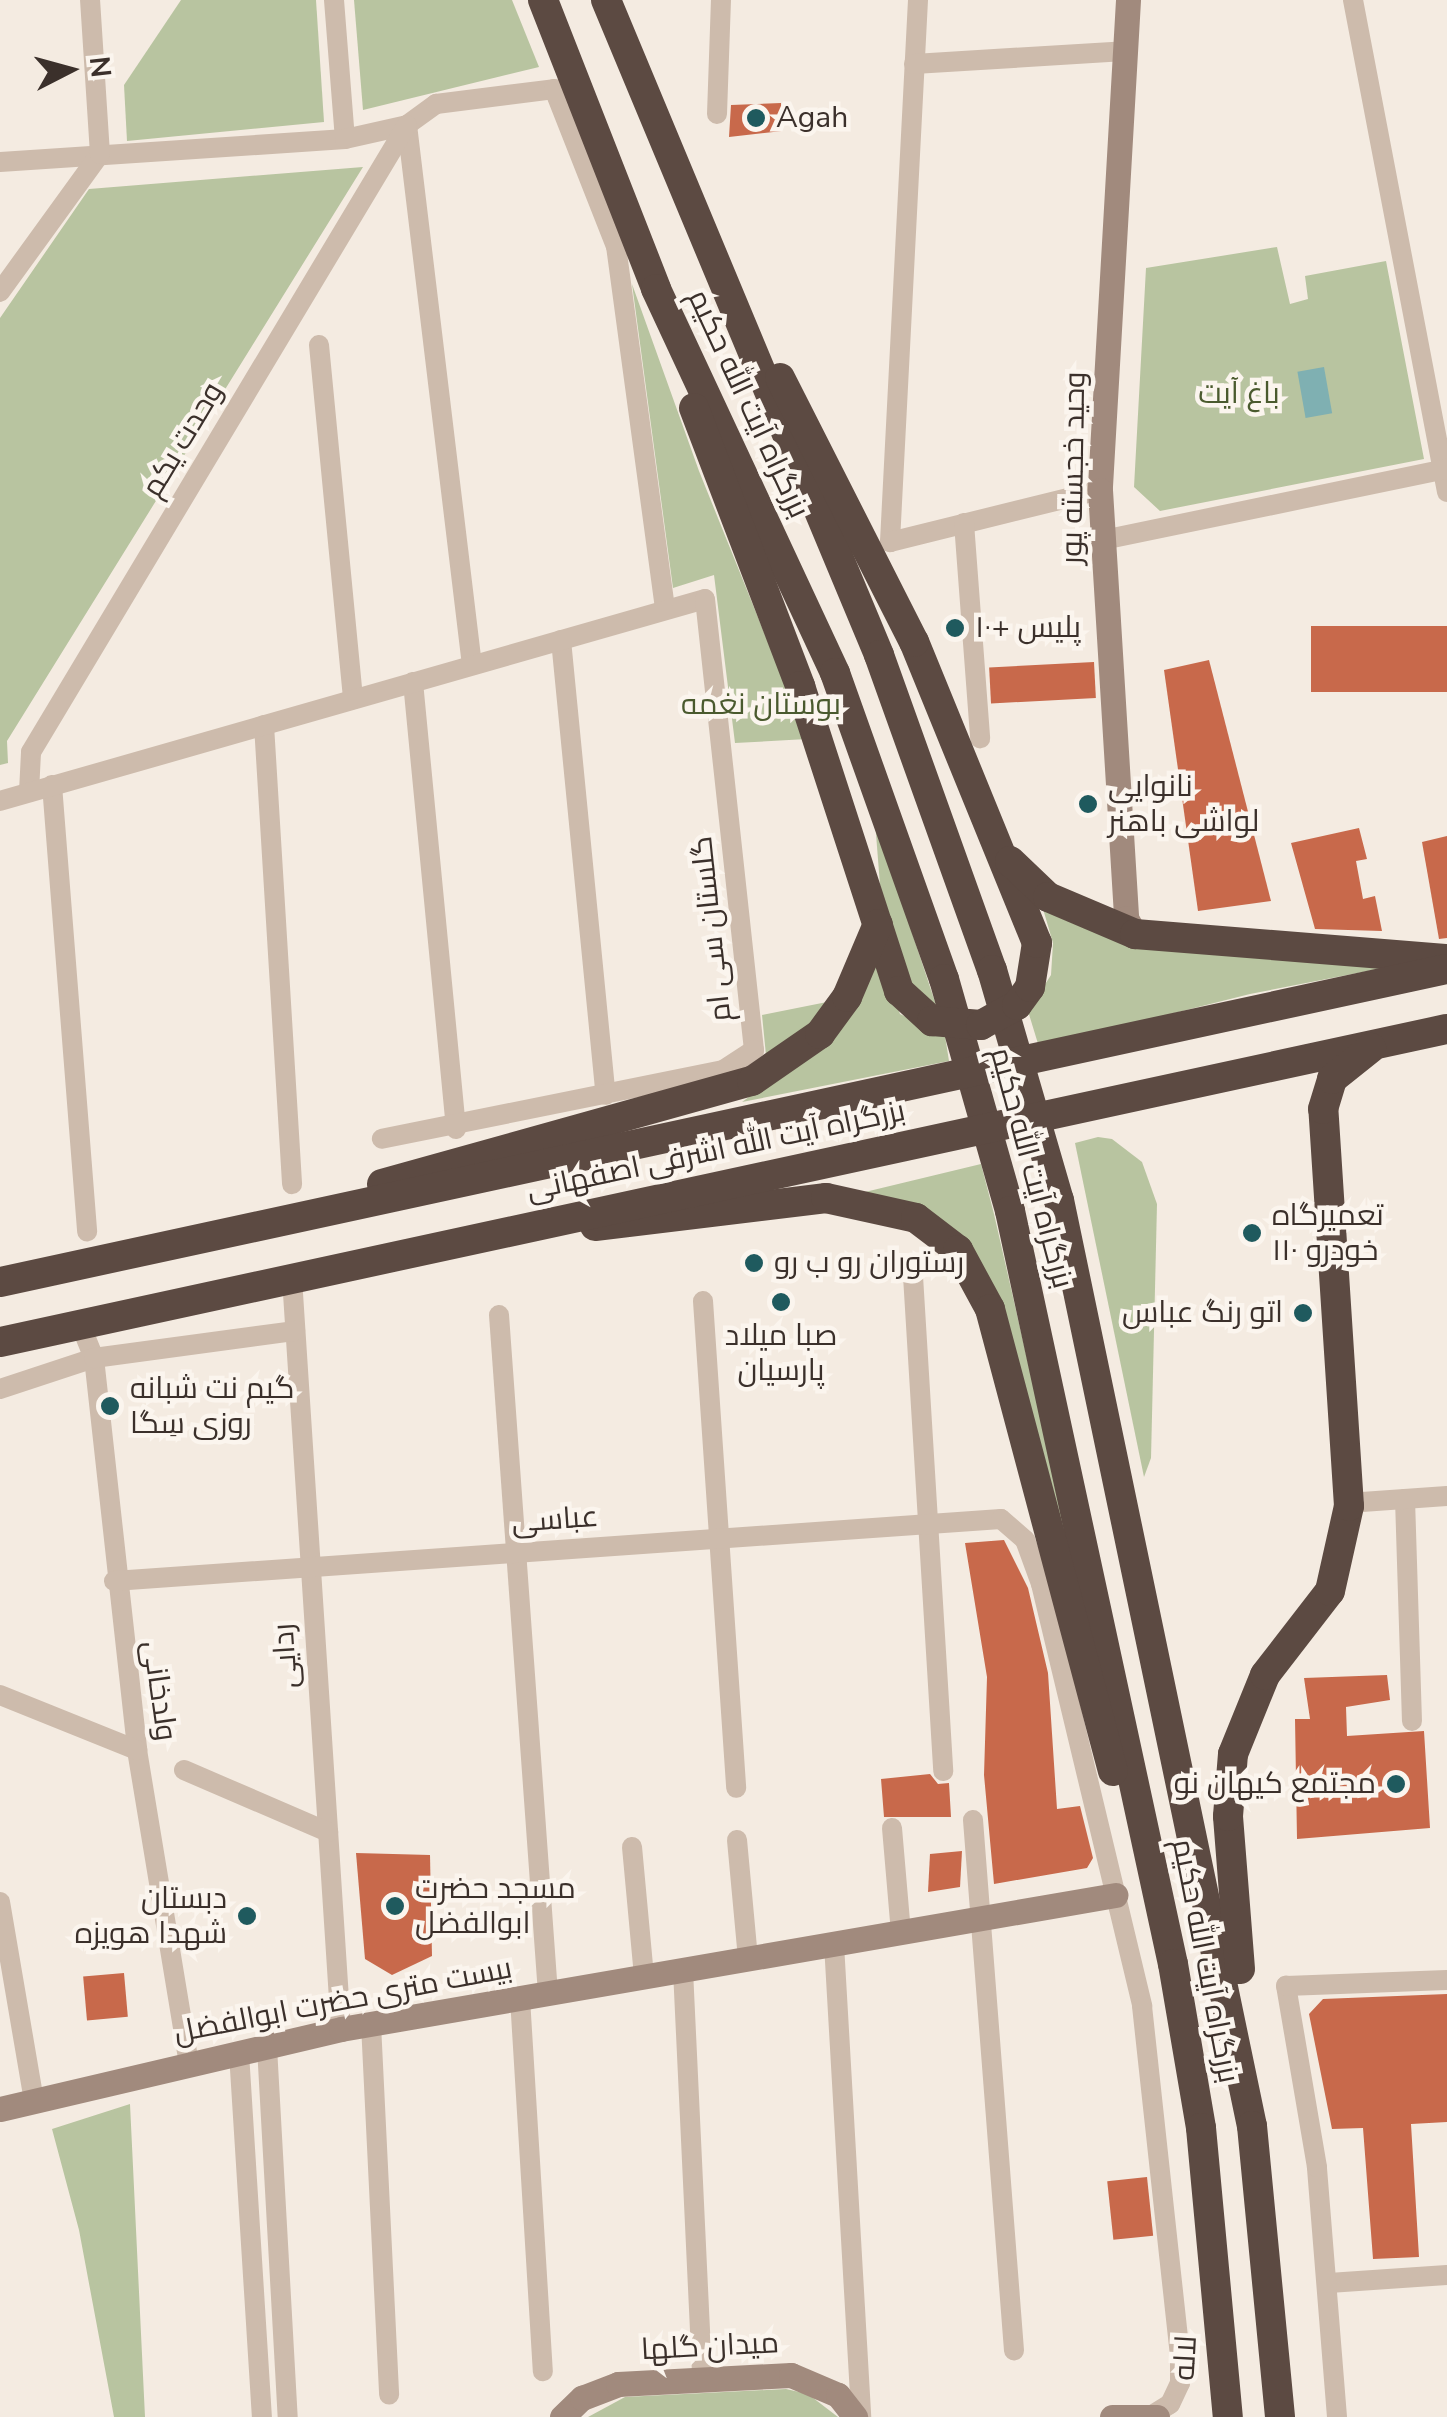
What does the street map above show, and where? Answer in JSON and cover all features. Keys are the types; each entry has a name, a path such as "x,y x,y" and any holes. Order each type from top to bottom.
{"highway":[{"name":"بزرگراه آیت الله حکیم","path":"543,0 656,289 835,673 944,980 1010,1211 1173,1964 1222,2303 1228,2417"},
{"name":"بزرگراه آیت الله حکیم","path":"606,0 880,655 992,970 1058,1200 1252,2126 1280,2417"},
{"path":"656,289 709,457 800,686 888,965 912,1008 932,1021 965,1027 994,1019 1017,1005 1037,964 1028,918 906,625 808,423 725,285"},
{"path":"1000,852 1048,897 1135,934 1447,959"},
{"path":"282,1221 421,1170 752,1081 820,1034 846,997 878,924"},
{"name":"بزرگراه آیت الله اشرفی اصفهانی","path":"0,1282 1447,969"},
{"name":"بزرگراه آیت الله اشرفی اصفهانی","path":"0,1342 1447,1029"},
{"path":"1252,2126 1228,1816 1233,1754 1265,1676 1318,1610 1337,1574 1349,1506 1324,1109 1332,1078 1380,1042"},
{"path":"527,1228 635,1225 826,1198 916,1218 958,1250 990,1309 1128,1830 1173,1964"}],"street":[{"path":"0,292 100,154 90,0"},
{"path":"334,0 345,139"},
{"path":"621,0 633,64"},
{"path":"716,114 721,0"},
{"path":"918,0 890,542 1100,490"},
{"name":"وحید خجسته پور","path":"1128,0 1100,490 1125,900 1135,934"},
{"path":"1353,0 1447,492"},
{"path":"914,64 1125,51"},
{"path":"0,162 345,139 407,125 436,104 554,89 616,246 664,610 0,800"},
{"path":"407,125 472,665"},
{"name":"وحدت یکم","path":"29,792 31,752 407,125"},
{"path":"319,345 354,699"},
{"path":"1104,540 1444,469"},
{"path":"964,523 980,738"},
{"name":"گلستان سی ام","path":"382,1139 456,1129 723,1070 754,1050 704,599 664,610"},
{"path":"561,640 606,1095"},
{"path":"413,682 456,1129"},
{"path":"264,725 292,1184"},
{"path":"52,786 87,1232"},
{"path":"914,1276 943,1771"},
{"name":"ردایی","path":"292,1278 341,2030"},
{"path":"703,1302 736,1788"},
{"path":"499,1314 548,1994"},
{"name":"ولدخانی","path":"81,1326 94,1358 114,1582 136,1750 189,2064"},
{"path":"0,1390 94,1358 295,1331"},
{"path":"1362,1502 1447,1496"},
{"path":"1405,1499 1412,1721"},
{"name":"عباسی","path":"114,1582 1001,1518 1025,1540 1042,1584 1115,1896"},
{"path":"0,1694 136,1750"},
{"path":"184,1770 328,1832"},
{"path":"972,1820 983,1918 1014,2350"},
{"path":"892,1828 901,1932"},
{"path":"738,1840 748,1959"},
{"path":"632,1847 644,1977"},
{"path":"1112,2417 1156,2416 1170,2404 1180,2383 1155,2089 1115,1896"},
{"name":"بیست متری حضرت ابوالفضل","path":"0,2109 371,2024 1115,1896"},
{"path":"0,1902 34,2101"},
{"path":"834,1944 858,2417"},
{"path":"682,1970 702,2380"},
{"path":"1337,2417 1329,2283 1286,1986 1447,1980"},
{"path":"520,1998 543,2371"},
{"path":"371,2024 389,2395"},
{"path":"267,2046 288,2417"},
{"path":"239,2053 262,2417"},
{"path":"1329,2283 1447,2276"},
{"name":"لاله","path":"1216,2417 1222,2303"},
{"name":"میدان گلها","path":"562,2417 600,2389 791,2375 838,2395 858,2417"}],"green space":[{"path":"181,0 316,0 324,122 127,141 124,85"},
{"path":"354,0 512,0 539,67 363,110"},
{"path":"363,167 7,741 8,763 0,765 0,318 89,189"},
{"name":"باغ آیت","path":"1277,247 1290,304 1308,299 1305,276 1386,261 1424,459 1160,511 1134,487 1146,268"},
{"name":"بوستان نغمه","path":"632,284 699,471 807,739 735,743 714,575 673,588"},
{"path":"875,821 939,1014 910,992 880,885"},
{"path":"1041,902 1081,925 1409,963 1250,994 1039,1047 1028,1011 1051,975 1053,943"},
{"path":"877,949 900,1014 945,1036 949,1061 742,1102 764,1086"},
{"path":"837,1000 767,1065 762,1015"},
{"path":"1098,1137 1112,1139 1142,1162 1157,1204 1151,1458 1144,1477 1075,1143"},
{"path":"981,1164 1111,1726 991,1290 865,1192"},
{"path":"130,2104 145,2417 114,2417 79,2230 52,2129"},
{"path":"786,2389 808,2394 838,2417 588,2417 625,2397"}],"water":[{"path":"1324,367 1332,413 1306,418 1297,372"}],"building":[{"name":"Agah","path":"781,103 782,131 729,137 731,105"},
{"path":"1311,626 1447,626 1447,692 1311,692"},
{"path":"1209,660 1271,901 1198,911 1164,670"},
{"path":"1094,662 1096,698 991,703 989,667"},
{"path":"1359,828 1367,859 1356,861 1363,899 1375,896 1382,931 1315,929 1291,843"},
{"path":"1447,836 1447,938 1439,939 1422,842"},
{"path":"1004,1540 1028,1588 1048,1673 1057,1809 1080,1806 1093,1858 1087,1868 994,1884 984,1775 987,1677 965,1543"},
{"path":"1387,1675 1390,1700 1346,1707 1347,1736 1424,1731 1430,1828 1297,1839 1295,1719 1310,1719 1304,1678"},
{"path":"930,1774 938,1784 949,1783 951,1817 884,1817 881,1779"},
{"path":"962,1851 960,1887 928,1892 930,1854"},
{"name":"مسجد حضرت ابوالفضل","path":"356,1853 430,1855 432,1956 392,1975 365,1959"},
{"path":"124,1973 128,2017 87,2020 83,1977"},
{"path":"1447,1994 1447,2122 1411,2124 1419,2257 1373,2259 1363,2128 1332,2129 1309,2014 1323,1999"},
{"path":"1147,2177 1153,2236 1113,2240 1107,2181"}],"place":[{"name":"Agah","path":"756,118"},
{"name":"پلیس +۱۰","path":"955,628"},
{"name":"نانوایی لواشی باهنر","path":"1088,804"},
{"name":"تعمیرگاه خودرو ۱۱۰","path":"1252,1233"},
{"name":"رستوران رو ب رو","path":"754,1263"},
{"name":"صبا میلاد پارسیان","path":"781,1302"},
{"name":"اتو رنگ عباس","path":"1303,1313"},
{"name":"گیم نت شبانه روزی سِگا","path":"110,1406"},
{"name":"مجتمع کیهان نو","path":"1396,1784"},
{"name":"مسجد حضرت ابوالفضل","path":"395,1906"},
{"name":"دبستان شهدا هویزه","path":"247,1916"}]}
